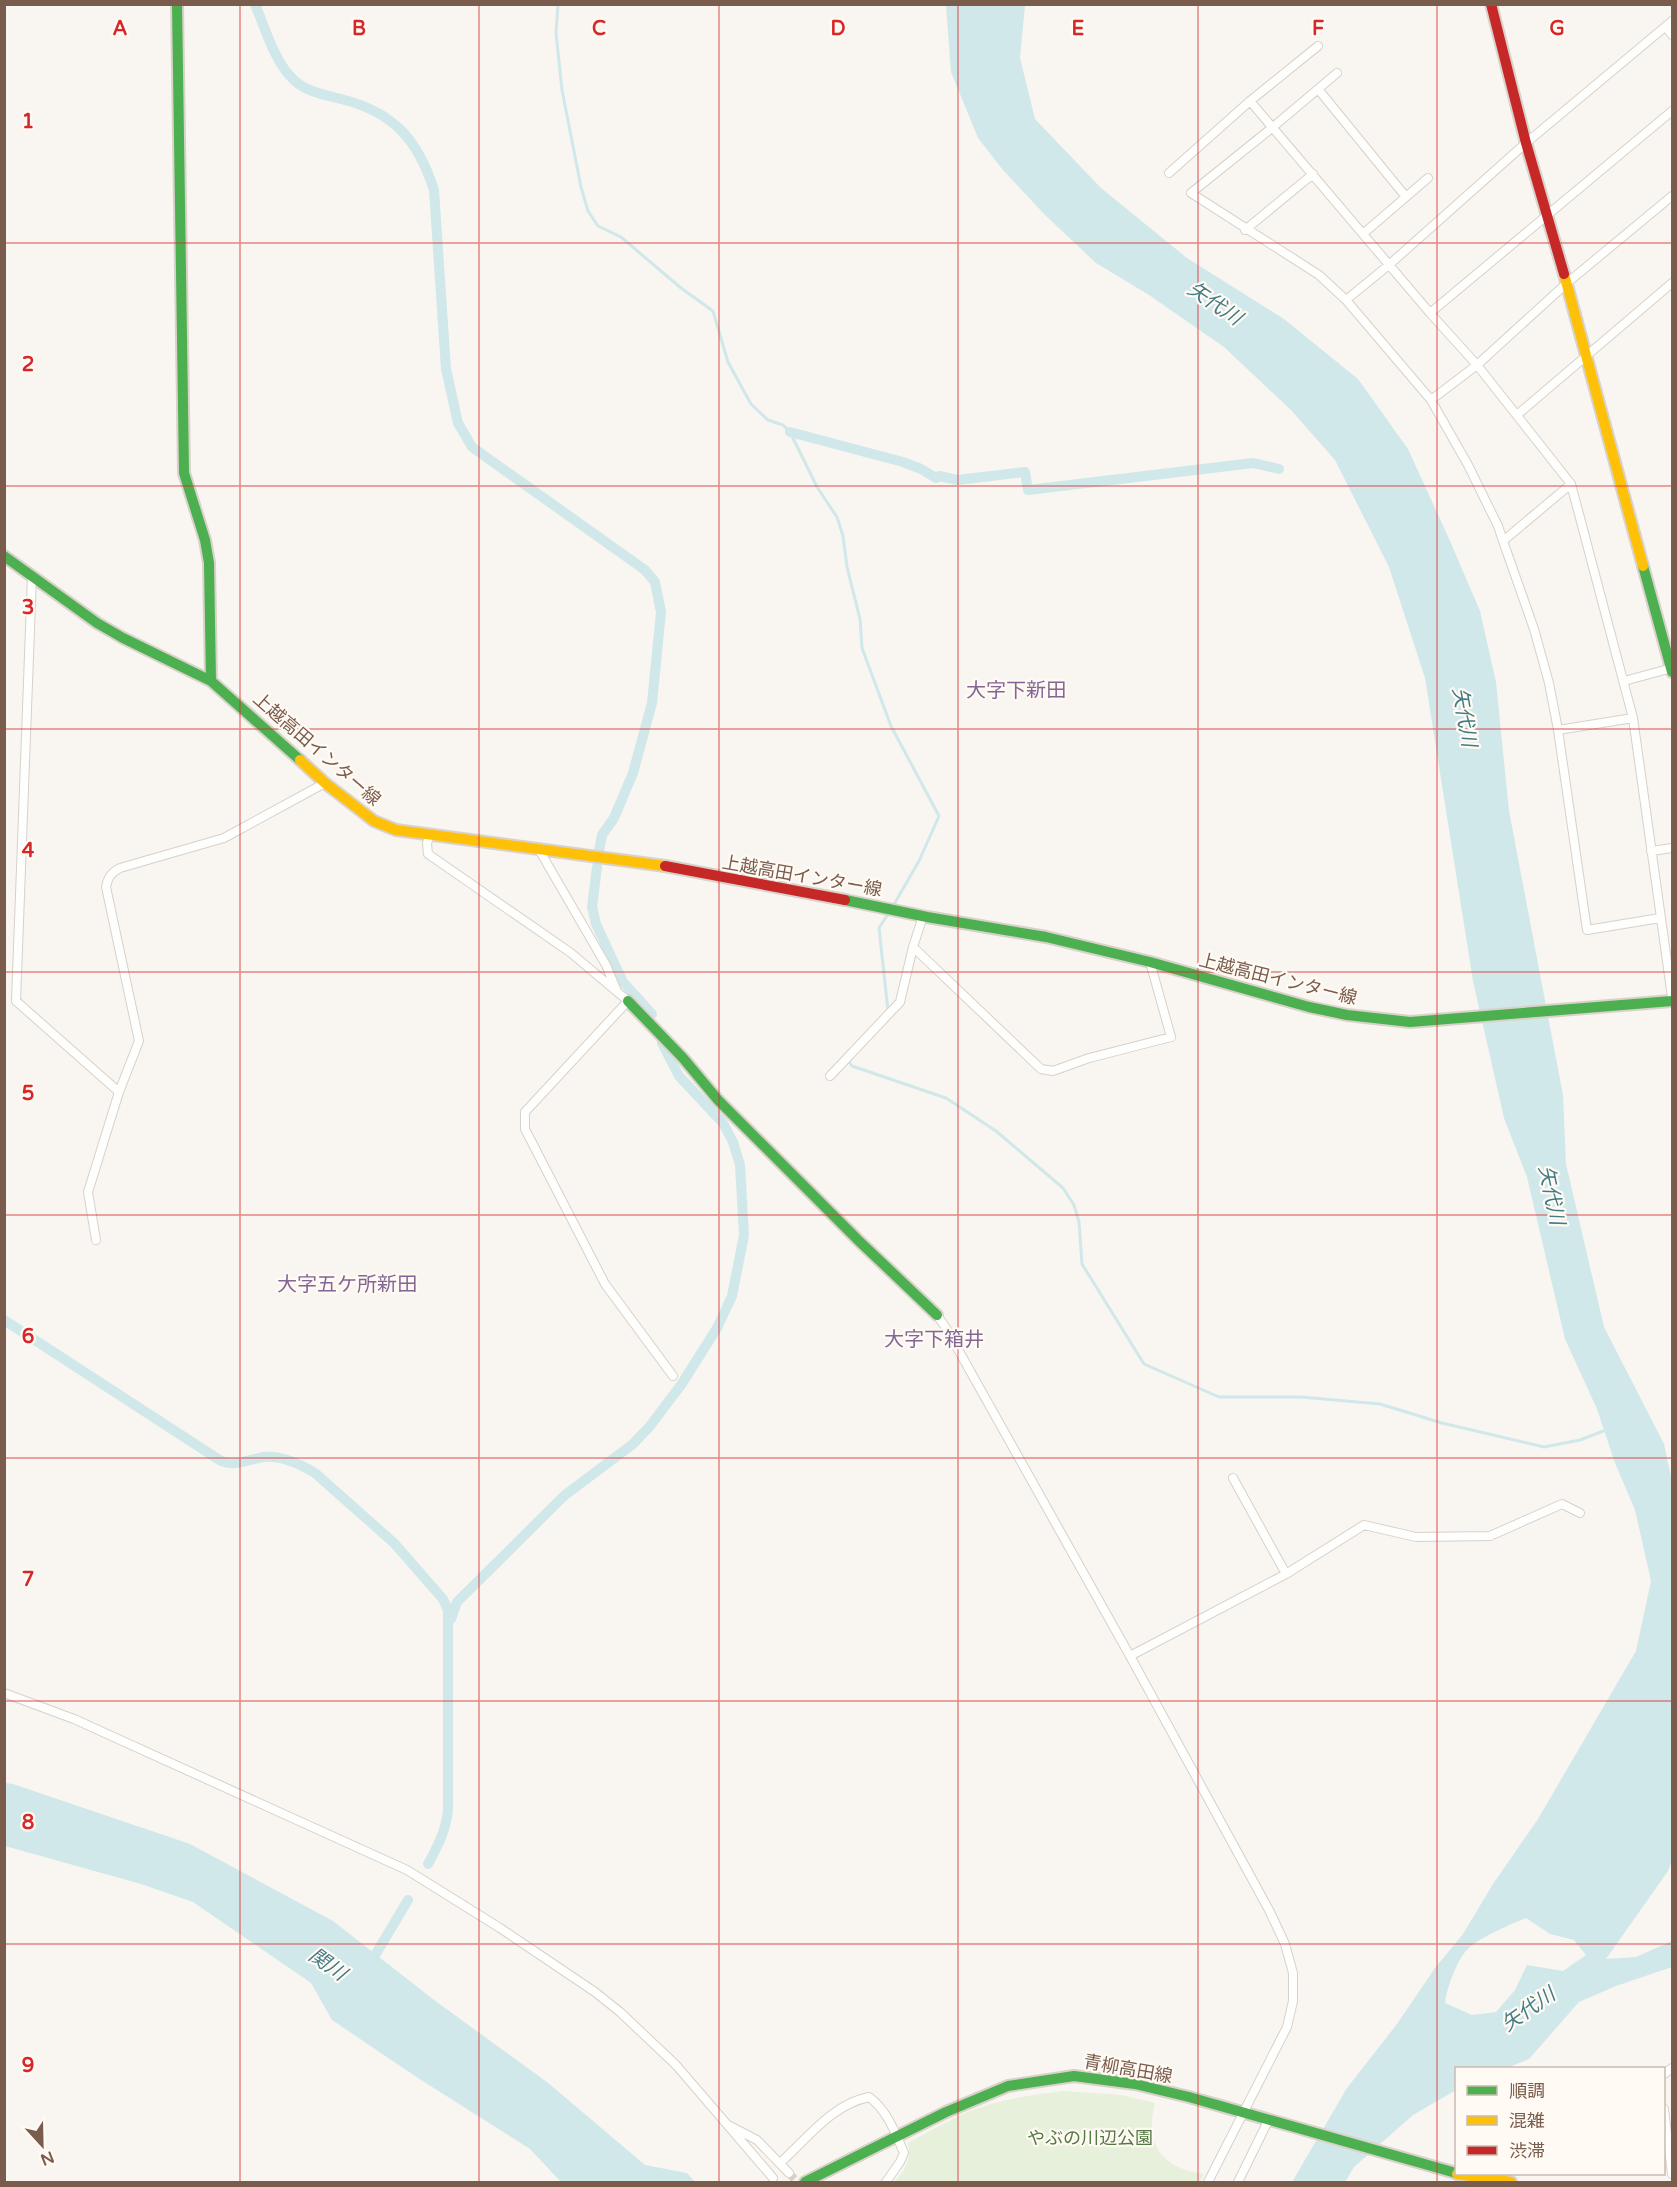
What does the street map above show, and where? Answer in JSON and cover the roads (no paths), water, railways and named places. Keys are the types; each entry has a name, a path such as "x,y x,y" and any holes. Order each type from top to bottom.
{"main road":[{"path":"177,4 182,461 205,540 208,563 211,681"},
{"path":"1491,4 1526,144 1549,216 1672,669"},
{"name":"上越高田インター線","path":"4,556 97,623 211,681 325,783 374,821 384,826 430,835 628,860 1047,937 1150,962 1309,1007 1347,1015 1410,1022 1672,999"},
{"path":"628,1000 718,1100 857,1239 937,1315"},
{"name":"青柳高田線","path":"805,2182 945,2112 1008,2086 1074,2076 1135,2084 1189,2097 1455,2173"},
{"name":"青柳高田線","path":"1465,2175 1511,2182"}],"street":[{"path":"1346,300 1669,24 1672,35"},
{"path":"1169,173 1250,101 1318,46"},
{"path":"1337,73 1191,193 1245,230 1319,275 1346,300 1431,400 1468,465 1498,526 1541,652 1558,730 1587,930 1660,918"},
{"path":"1318,89 1406,197"},
{"path":"1250,101 1477,365 1570,484 1633,718 1672,999"},
{"path":"1430,313 1672,111"},
{"path":"1245,230 1313,174"},
{"path":"1364,233 1428,178"},
{"path":"1431,400 1477,365 1567,283 1672,196"},
{"path":"1518,415 1672,283"},
{"path":"1503,542 1570,484"},
{"path":"32,576 16,1001 119,1092"},
{"path":"1624,681 1672,669"},
{"path":"1558,730 1633,718"},
{"path":"96,1240 88,1192 119,1092 139,1041 106,887 108,878 112,872 120,868 224,838 325,783"},
{"path":"430,835 427,843 428,854 571,953 628,1000 525,1112 525,1129 605,1284 673,1376"},
{"path":"538,848 606,965 616,991"},
{"path":"1651,851 1672,848"},
{"path":"830,1076 900,1002 923,916"},
{"path":"913,947 1041,1069 1053,1071 1089,1058 1171,1037 1150,962"},
{"path":"937,1315 1130,1656 1269,1910 1291,1960 1294,1988 1292,2014 1280,2044 1208,2182"},
{"path":"1233,1478 1286,1574"},
{"path":"1130,1656 1286,1574 1364,1525 1416,1537 1490,1536 1562,1504 1580,1514"},
{"path":"4,1693 74,1719 407,1870 500,1928 603,1999 675,2065 773,2178"},
{"path":"780,2163 822,2122 854,2100 869,2097 887,2116 904,2152 886,2182"},
{"path":"1665,2119 1672,2174"},
{"path":"1238,2182 1268,2121"},
{"path":"727,2124 757,2140 789,2173"}],"water":[{"name":"矢代川","path":"946,5 1025,5 1020,58 1035,119 1101,188 1187,258 1284,319 1358,379 1408,449 1480,611 1496,682 1509,811 1563,1095 1566,1164 1604,1327 1664,1444 1672,1482 1672,1860 1668,1871 1606,1959 1636,1957 1672,1941 1672,1967 1616,1986 1579,2002 1529,2059 1509,2067 1455,2067 1455,2091 1413,2115 1354,2167 1345,2182 1292,2182 1347,2088 1397,2024 1435,1968 1463,1934 1493,1884 1538,1819 1636,1651 1651,1581 1635,1510 1615,1463 1597,1409 1565,1339 1527,1177 1504,1118 1473,981 1425,678 1389,567 1335,460 1291,410 1224,347 1149,295 1096,263 1046,216 1003,170 978,138 951,72","holes":["1526,1918 1550,1934 1574,1940 1586,1955 1563,1971 1527,1965 1515,1990 1496,2012 1472,2015 1445,2003 1458,1963 1465,1952 1494,1932"]},
{"name":"関川","path":"5,1783 190,1844 333,1921 434,2000 547,2082 645,2165 687,2173 695,2182 561,2182 530,2149 332,2020 311,1983 193,1902 141,1884 5,1846"}],"waterway":[{"path":"255,4 276,55 295,81 311,90 360,105 389,120 412,143 428,172 434,190 446,369 458,423 472,447 645,570 655,582 661,612 652,703 633,773 614,818 602,835 599,851"},
{"path":"558,4 556,33 562,90 581,187 588,211 598,226 621,237 681,288 713,311 728,362 751,404 768,420 783,425 790,432 817,487 837,517 860,619 862,648 891,726 939,816 919,861 893,906"},
{"path":"790,432 903,462 936,478 939,476 958,480 1025,472 1028,490 1253,463 1279,469"},
{"path":"597,867 592,907 596,924 623,982 652,1014"},
{"path":"888,1011 879,928 890,911"},
{"path":"451,1619 457,1602 565,1495 633,1444 650,1426 681,1385 717,1328 732,1296 744,1235 740,1165 733,1142 723,1123 679,1076 662,1043"},
{"path":"847,1059 852,1066 946,1098 996,1131 1063,1188 1074,1205 1079,1222 1082,1264 1144,1364 1219,1397 1301,1397 1380,1404 1442,1423 1544,1447 1580,1440 1606,1430"},
{"path":"4,1320 221,1461 237,1463 264,1457 277,1457 297,1463 315,1473 394,1543 443,1599 448,1610 448,1810 441,1838 428,1864"},
{"path":"368,1967 408,1900"}],"tunnel":[{"path":"789,2173 797,2182"}],"district":[{"name":"大字下新田","path":"1016,690"},
{"name":"大字五ケ所新田","path":"347,1284"},
{"name":"大字下箱井","path":"934,1339"}],"park label":[{"name":"やぶの川辺公園","path":"1090,2138"}]}
